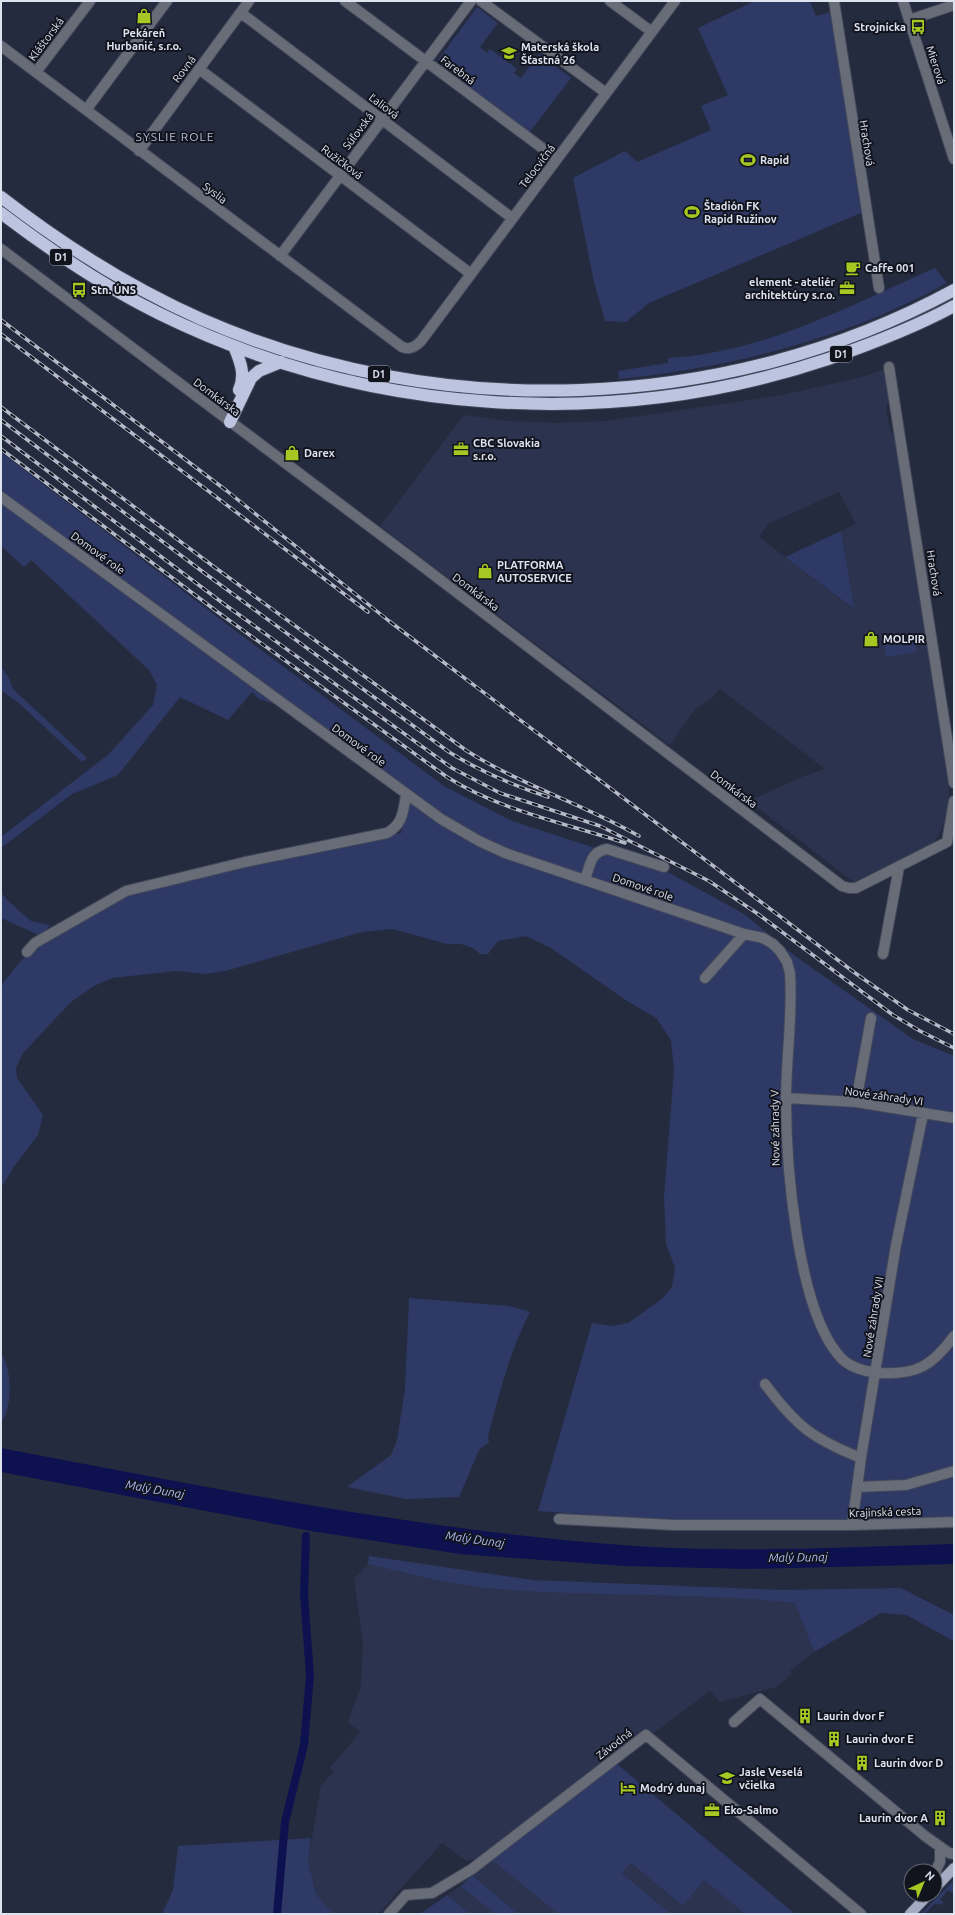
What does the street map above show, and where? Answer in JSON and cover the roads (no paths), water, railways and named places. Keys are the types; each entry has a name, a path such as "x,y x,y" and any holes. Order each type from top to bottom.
{"highway":[{"name":"D1","path":"1,197 67,246 104,269 202,319 285,350 322,361 387,376 494,390 582,391 673,382 725,373 809,351 850,337 890,321 954,290"},
{"name":"D1","path":"1,213 61,257 124,295 160,314 234,346 281,362 347,381 421,395 455,399 533,404 579,404 627,400 721,387 771,376 855,350 897,333 951,307"},
{"path":"228,421 243,375 240,361 234,346"},
{"path":"228,421 251,378 259,371 281,362"}],"main road":[{"path":"943,1880 954,1868"},
{"path":"910,1914 920,1903"}],"street":[{"name":"Kláštorská","path":"36,72 90,1"},
{"path":"86,110 168,1"},
{"name":"Rovná","path":"139,151 249,1"},
{"name":"Farebná","path":"345,1 557,159"},
{"name":"Súľovská","path":"280,256 471,1"},
{"path":"481,1 606,93"},
{"path":"610,1 652,32"},
{"name":"Telocvičná","path":"418,344 675,1"},
{"name":"Hrachová","path":"834,1 879,288"},
{"name":"Mierová","path":"904,1 954,159"},
{"path":"909,20 954,5"},
{"name":"Ľaliová","path":"241,13 512,218"},
{"name":"Syslia","path":"1,46 402,347 409,348 418,344"},
{"name":"Ružičková","path":"199,70 471,274"},
{"name":"Domkárska","path":"1,249 228,421 410,556 842,886 856,888 951,842"},
{"name":"Hrachová","path":"889,367 954,783"},
{"name":"Domové role","path":"1,497 406,795 441,819 479,841 505,852 744,934"},
{"path":"26,952 35,943 126,891 245,862 388,833 396,828 401,818 406,795"},
{"path":"951,842 954,801"},
{"path":"585,880 593,857 599,851 607,849 664,866"},
{"path":"883,954 899,867"},
{"path":"705,978 744,934"},
{"name":"Nové záhrady V","path":"744,934 763,938 773,944 784,957 791,981 786,1098 790,1187 803,1261 819,1321 831,1344 842,1359 862,1371 876,1373 908,1373 940,1355 954,1336"},
{"path":"856,1102 871,1018"},
{"name":"Nové záhrady VI","path":"786,1098 856,1102 923,1114 953,1117"},
{"path":"953,1117 954,1107"},
{"name":"Nové záhrady VII","path":"852,1525 861,1458 896,1245 923,1114"},
{"path":"765,1384 781,1405 809,1433 822,1441 861,1458"},
{"path":"857,1487 906,1485 954,1471"},
{"name":"Krajinská cesta","path":"559,1519 674,1525 852,1525 954,1522"},
{"path":"734,1722 760,1699 940,1847 954,1854"},
{"name":"Závodná","path":"389,1914 406,1895 432,1893 472,1869 646,1735 861,1914"},
{"path":"940,1847 940,1863"}],"water":[{"name":"Malý Dunaj","path":"1,1448 238,1493 396,1519 476,1530 555,1539 675,1548 795,1549 954,1544 954,1564 748,1569 624,1566 460,1554 311,1531 1,1472"}],"waterway":[{"path":"277,1914 285,1822 304,1745 310,1676 304,1594 306,1536"}],"railway":[{"path":"1,320 227,491 389,621 855,973 908,1010 954,1034"},
{"path":"1,334 368,612"},
{"path":"1,407 213,566 467,751 509,774 596,814 639,836"},
{"path":"1,420 207,575 449,752 497,778 548,797"},
{"path":"1,436 224,604 452,768 500,793 600,826 709,881 758,914 893,1015 920,1031 954,1048"},
{"path":"1,449 219,613 447,777 468,789 511,808 625,843"}],"place":[{"name":"Pekáreň Hurbanič, s.r.o.","path":"144,16"},
{"name":"Strojnícka","path":"918,27"},
{"name":"Materská škola Šťastná 26","path":"509,53"},
{"name":"Rapid","path":"748,160"},
{"name":"Štadión FK Rapid Ružinov","path":"692,212"},
{"name":"Caffe 001","path":"853,268"},
{"name":"element - ateliér architektúry s.r.o.","path":"847,288"},
{"name":"Stn. ÚNS","path":"79,290"},
{"name":"CBC Slovakia s.r.o.","path":"461,449"},
{"name":"Darex","path":"292,453"},
{"name":"PLATFORMA AUTOSERVICE","path":"485,571"},
{"name":"MOLPIR","path":"871,639"},
{"name":"Laurin dvor F","path":"805,1716"},
{"name":"Laurin dvor E","path":"834,1739"},
{"name":"Laurin dvor D","path":"862,1763"},
{"name":"Jasle Veselá včielka","path":"727,1778"},
{"name":"Modrý dunaj","path":"628,1788"},
{"name":"Eko-Salmo","path":"712,1810"},
{"name":"Laurin dvor A","path":"940,1818"}],"district":[{"name":"SYSLIE ROLE","path":"175,136"}]}
